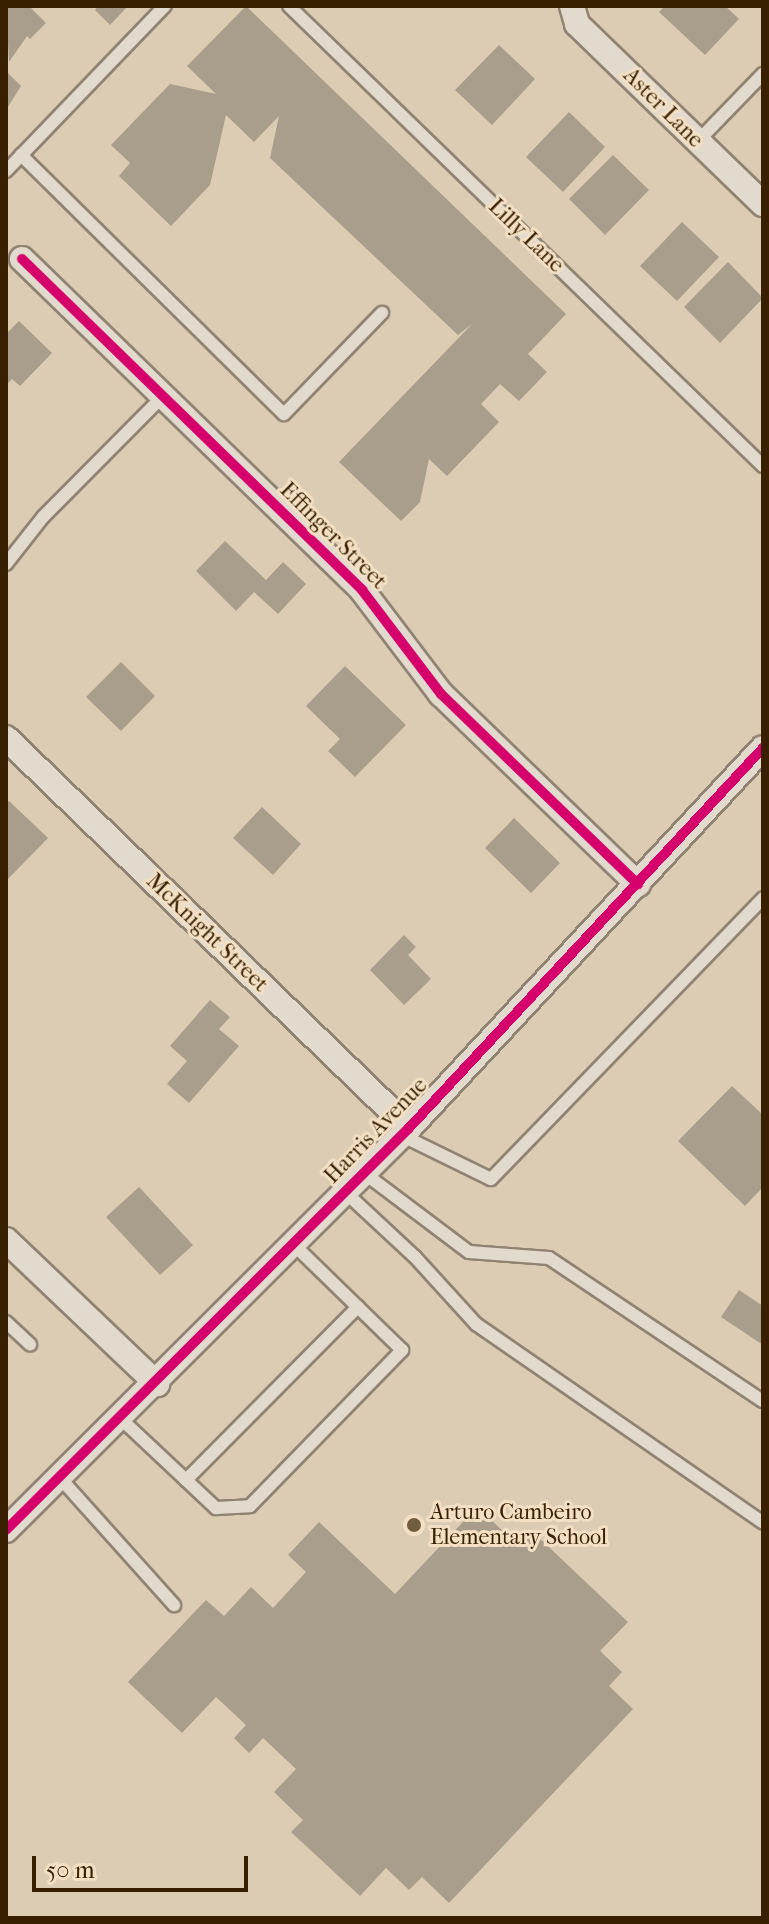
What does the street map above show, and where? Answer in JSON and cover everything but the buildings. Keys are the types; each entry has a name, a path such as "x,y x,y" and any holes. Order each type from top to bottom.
{"street":[{"name":"Aster Lane","path":"572,6 577,24 763,204"},
{"name":"Effinger Street","path":"22,259 362,590 441,694 638,884"},
{"name":"McKnight Street","path":"6,738 405,1131"},
{"name":"Harris Avenue","path":"6,1530 157,1384 405,1131 763,748"},
{"path":"6,1240 157,1384"}],"lane":[{"path":"6,171 165,6"},
{"name":"Lilly Lane","path":"289,6 763,466"},
{"path":"697,142 763,74"},
{"path":"21,155 284,414 382,313"},
{"path":"6,564 43,517 163,396"},
{"path":"405,1131 491,1179 763,898"},
{"path":"364,1173 469,1252 549,1258 763,1401"},
{"path":"345,1192 415,1257 476,1324 763,1523"},
{"path":"120,1418 216,1508 250,1506 402,1350 294,1245"},
{"path":"186,1480 358,1307"},
{"path":"6,1322 30,1344"},
{"path":"60,1478 174,1605"}],"cycle path":[{"path":"22,259 362,590 441,694 638,884"},
{"path":"6,1530 409,1128 763,748"}],"place":[{"name":"Arturo Cambeiro Elementary School","path":"414,1525"}]}
